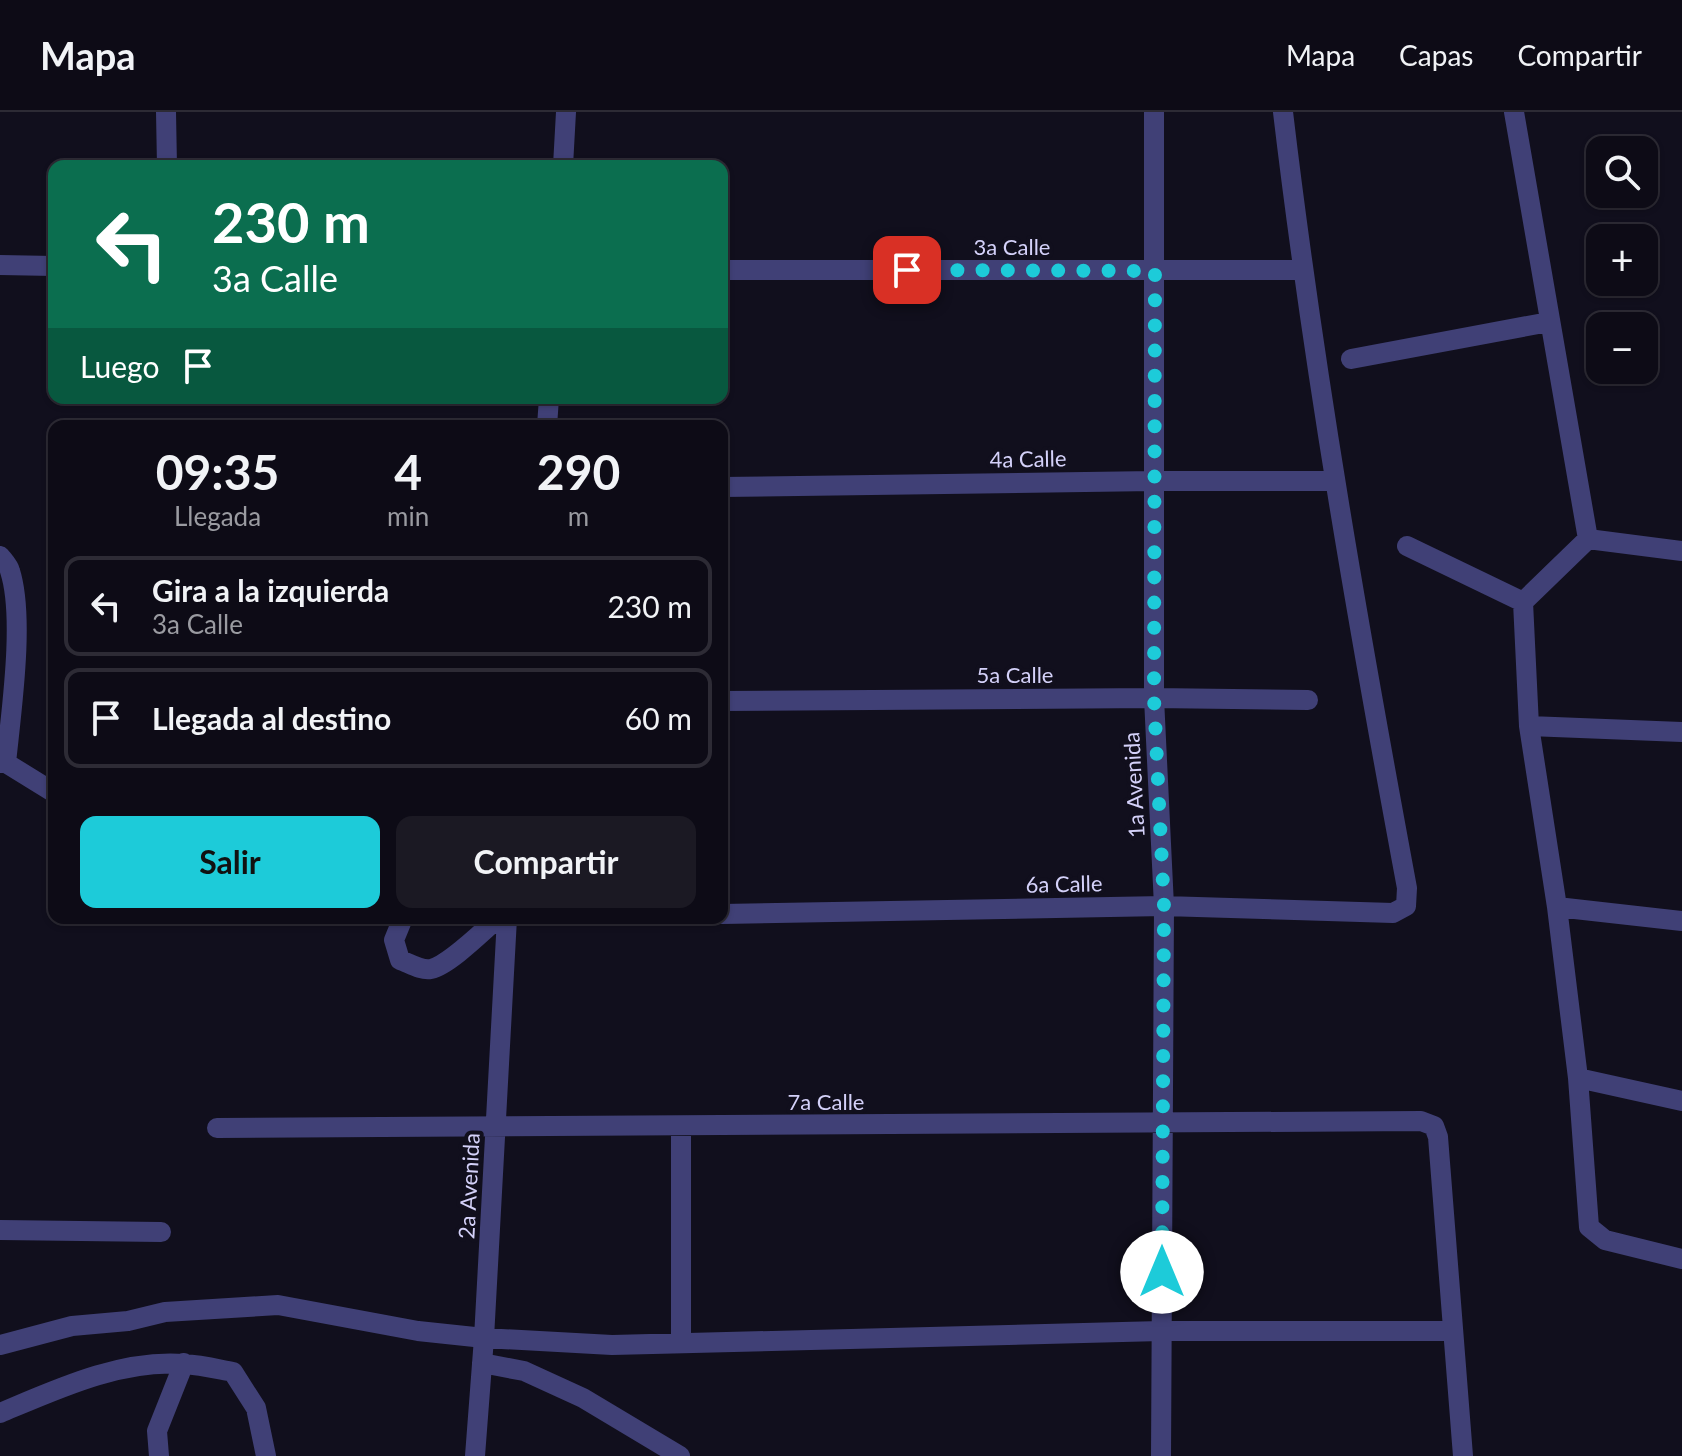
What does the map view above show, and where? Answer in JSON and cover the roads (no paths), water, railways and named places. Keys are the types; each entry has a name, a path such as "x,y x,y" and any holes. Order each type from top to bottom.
{"street":[{"path":"166,112 167,160"},
{"path":"563,160 566,112"},
{"name":"1a Avenida","path":"1154,112 1154,698 1164,906 1161,1456"},
{"path":"1283,112 1302,270 1334,481"},
{"path":"1514,112 1588,539"},
{"path":"0,265 48,266"},
{"name":"3a Calle","path":"728,270 1302,270"},
{"path":"1351,359 1549,322"},
{"name":"4a Calle","path":"728,487 1334,481"},
{"name":"6a Calle","path":"728,914 1164,906 1393,913 1406,906 1407,888 1334,481"},
{"path":"1588,539 1682,551"},
{"path":"1588,539 1523,602 1529,726 1557,907 1578,1078 1589,1227 1605,1240 1682,1259"},
{"path":"1407,546 1523,602"},
{"path":"0,556 10,569 16,615 14,682 3,763 48,789"},
{"name":"5a Calle","path":"728,701 1308,700"},
{"path":"1529,726 1682,731"},
{"path":"1557,907 1682,921"},
{"path":"401,924 394,940 400,960 431,969 460,952 491,924"},
{"name":"2a Avenida","path":"475,1456 507,924"},
{"path":"1578,1078 1682,1101"},
{"name":"7a Calle","path":"217,1128 1421,1121 1434,1126 1438,1137 1453,1331"},
{"path":"681,1127 681,1343"},
{"path":"0,1230 161,1232"},
{"path":"0,1345 72,1326 128,1321 165,1312 278,1305 418,1331 612,1345 1161,1331 1453,1331 1463,1456"},
{"path":"159,1456 157,1431 184,1363"},
{"path":"0,1413 75,1381 147,1365 184,1363 233,1372 256,1408 266,1456"},
{"path":"482,1363 524,1371 583,1398 680,1456"}]}
